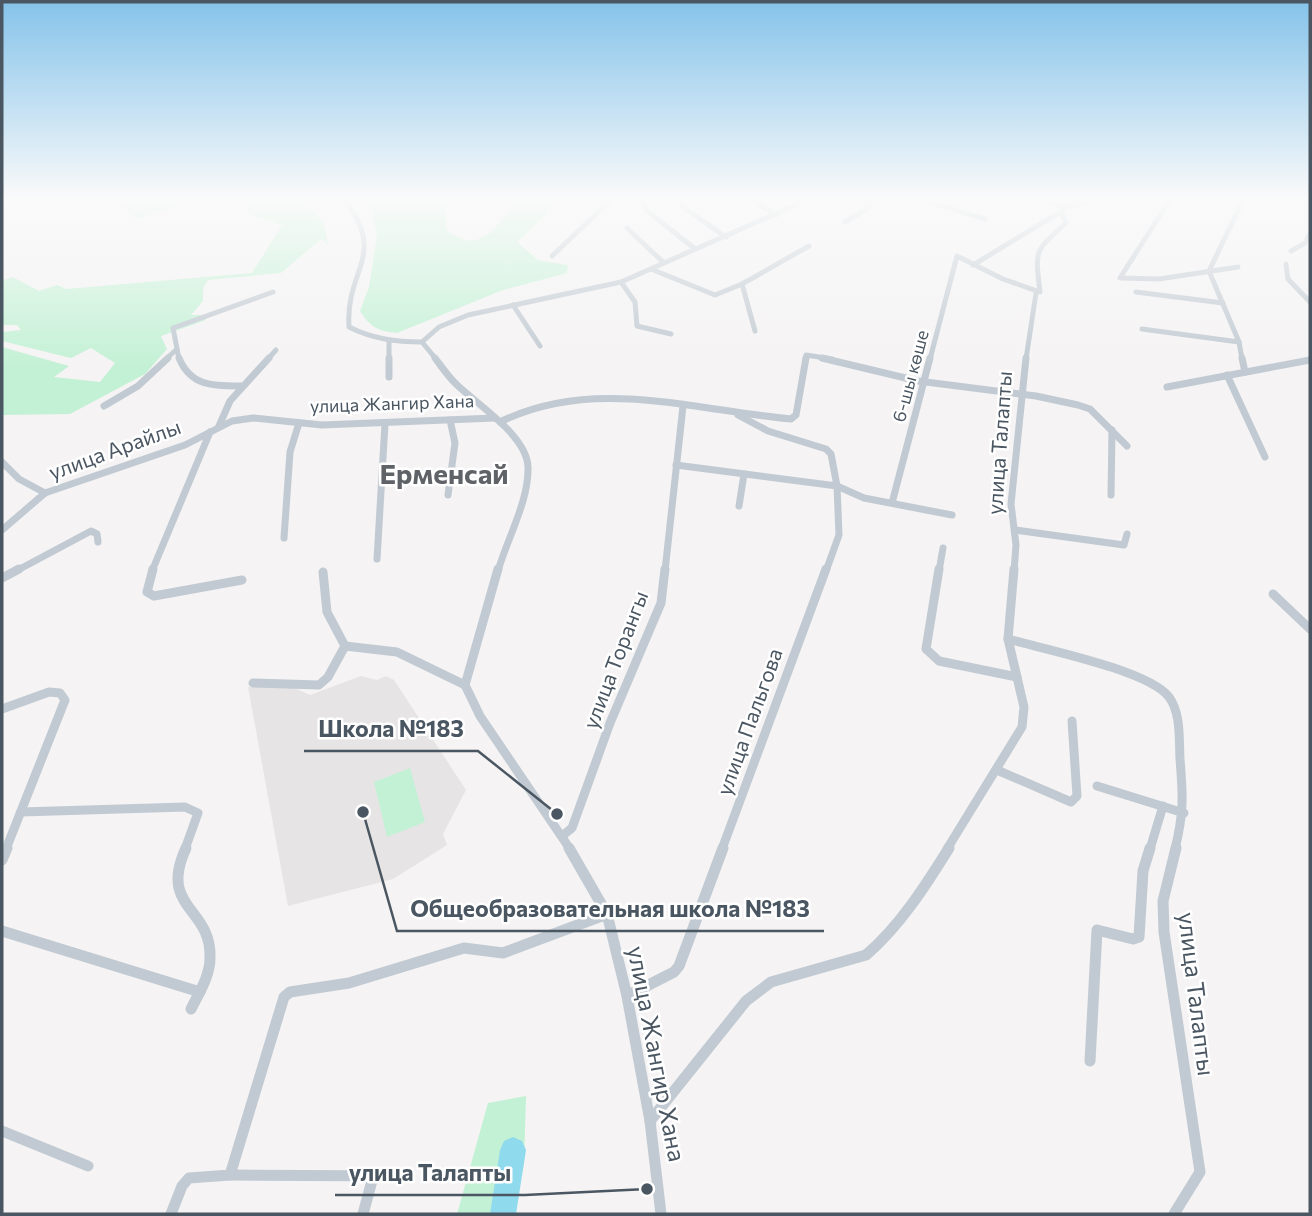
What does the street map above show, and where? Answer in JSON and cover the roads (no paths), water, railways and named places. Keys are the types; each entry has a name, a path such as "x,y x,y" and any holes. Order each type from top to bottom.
{"street":[{"path":"364,255 349,303 349,327 363,335 389,342 422,342 452,320 513,304 568,296 621,282 681,255"},
{"path":"655,255 664,263"},
{"path":"651,269 715,295 793,255"},
{"path":"973,265 989,255"},
{"name":"улица Талапты","path":"650,1121 746,1001 771,982 866,955 878,945 926,886 1021,727 1024,707 1008,639 1015,530 1011,504 1020,395 1038,292 1036,255"},
{"path":"1135,255 1120,278 1134,281 1238,267"},
{"path":"1217,255 1209,271 1239,342 1245,372"},
{"name":"6-шы көше","path":"892,503 957,256 973,265"},
{"path":"1286,264 1288,279 1310,302"},
{"path":"973,265 1038,292"},
{"path":"621,282 631,293 640,311 638,326 648,331 671,334"},
{"path":"741,284 748,298 755,331"},
{"path":"242,386 200,384 189,379 176,350 173,328 273,292"},
{"path":"1136,292 1223,303"},
{"path":"513,304 540,346"},
{"path":"1142,329 1239,342"},
{"path":"389,342 389,377"},
{"name":"улица Жангир Хана","path":"422,342 454,382 497,420 523,450 528,466 527,485 500,561 465,685 480,716 562,836 607,914 627,996 650,1121 662,1214"},
{"path":"104,405 138,386 176,350"},
{"path":"219,426 230,401 276,350"},
{"path":"497,420 565,397 683,406 791,419 796,415 806,355 924,381 1020,395 1090,409 1111,427 1127,446"},
{"path":"1167,387 1310,360"},
{"path":"1227,376 1265,457"},
{"name":"улица Торангы","path":"562,836 572,828 610,723 660,603 683,406"},
{"name":"улица Пальгова","path":"627,996 674,972 679,966 839,535 837,486 831,454 826,449 768,431 733,412"},
{"name":"улица Жангир Хана","path":"210,432 219,426 253,418 299,423 385,424 497,420"},
{"path":"448,495 455,443 450,420"},
{"path":"284,538 290,452 299,423"},
{"path":"376,559 381,526 385,424"},
{"path":"1111,427 1111,495"},
{"path":"210,432 208,443 150,576 147,592 154,596 242,580"},
{"name":"улица Арайлы","path":"2,530 45,493 132,466 186,445 210,432"},
{"path":"2,462 19,479 45,493"},
{"path":"676,466 837,486 864,498 952,514"},
{"path":"739,506 744,474"},
{"path":"1015,530 1124,545 1127,534"},
{"path":"2,578 56,552 82,534 91,531 97,534 98,542"},
{"path":"943,548 926,649 939,661 1017,677"},
{"path":"323,572 326,578 327,612 345,646"},
{"path":"1273,594 1310,629"},
{"name":"улица Талапты","path":"1008,639 1100,663 1159,687 1170,698 1178,721 1184,813 1163,901 1164,932 1200,1172 1174,1214"},
{"path":"345,646 397,652 465,685"},
{"path":"253,683 319,685 328,677 345,646"},
{"path":"2,709 49,692 60,693 65,700 2,860"},
{"path":"997,770 1071,802 1077,796 1072,721"},
{"path":"1097,786 1184,813"},
{"path":"1090,1060 1097,930 1099,928 1133,939 1139,937 1143,871 1163,806"},
{"path":"21,813 185,807 198,813 193,835 176,878 177,892 211,940 212,958 191,1009"},
{"path":"230,1175 284,997 290,992 349,983 464,948 503,953 607,914"},
{"path":"2,931 200,992"},
{"path":"2,1131 88,1166"},
{"path":"171,1214 182,1186 189,1178 230,1175 409,1176"},
{"path":"363,1214 373,1177"}],"waterway":[{"path":"503,1214 513,1150"}],"place":[{"name":"Общеобразовательная школа №183","path":"363,812"},
{"name":"Школа №183","path":"557,814"},
{"name":"улица Талапты","path":"647,1189"}],"district":[{"name":"Ерменсай","path":"444,474"}]}
